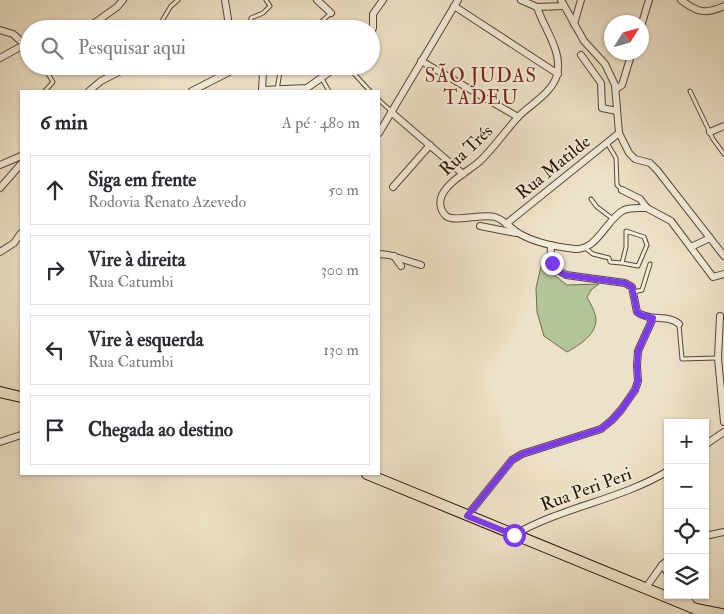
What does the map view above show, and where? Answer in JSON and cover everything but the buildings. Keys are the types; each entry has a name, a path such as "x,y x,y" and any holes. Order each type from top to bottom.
{"main road":[{"path":"0,392 20,396"},
{"path":"369,475 696,610 721,614"}],"street":[{"path":"99,20 123,0"},
{"path":"224,0 228,20"},
{"path":"521,0 537,7 562,3 584,41 605,64 615,87 619,133 629,153 635,159 650,162 724,256"},
{"path":"574,24 581,0"},
{"path":"644,15 649,0"},
{"path":"681,0 693,10 712,12 724,6"},
{"path":"319,1 331,13"},
{"path":"373,20 373,14 380,1"},
{"path":"380,131 456,3 558,74"},
{"path":"537,7 559,59 558,74"},
{"path":"0,30 20,38"},
{"path":"0,58 20,47"},
{"path":"581,55 602,86 602,108 617,111"},
{"path":"602,86 615,87 622,85 630,60"},
{"path":"421,61 518,118"},
{"name":"Rua Trés","path":"506,224 494,217 486,216 451,218 446,215 440,205 443,193 489,153 518,118 555,82 558,74"},
{"path":"92,90 101,81 112,75"},
{"path":"194,90 223,75"},
{"path":"262,90 264,75"},
{"path":"277,90 308,90 326,75"},
{"path":"391,112 463,174"},
{"path":"710,132 724,126"},
{"name":"Rua Matilde","path":"506,224 619,133"},
{"path":"394,187 430,145"},
{"path":"0,165 20,156"},
{"path":"0,188 20,165"},
{"path":"622,190 640,199 647,208 671,221 713,277 724,274"},
{"path":"480,226 520,234 551,245 578,249 591,243 624,210 647,208"},
{"path":"506,224 520,234"},
{"path":"0,252 14,243 20,234"},
{"path":"691,247 710,238"},
{"path":"551,245 552,263 557,271 566,275 625,283 632,287 637,312 653,318 672,320 679,324"},
{"path":"380,254 394,256 421,265"},
{"path":"394,256 400,266"},
{"path":"720,316 718,358 724,422"},
{"path":"467,516 512,460 522,454 601,429 612,420 635,390 638,381 638,351 653,318"},
{"path":"709,442 724,432"},
{"path":"0,442 20,435"},
{"name":"Rua Peri Peri","path":"514,535 533,524 627,492 664,473"},
{"path":"709,535 724,532"},
{"path":"645,589 662,565 664,568"},
{"path":"688,599 696,610"}],"lane":[{"path":"162,20 171,6 178,0"},
{"path":"251,20 251,18 263,14 270,6 266,0"},
{"path":"323,20 331,13"},
{"path":"46,90 53,82 49,75"},
{"path":"277,90 280,75"},
{"path":"355,75 369,90"},
{"path":"322,78 328,90"},
{"path":"690,92 710,132 724,154"},
{"path":"380,101 391,112"},
{"path":"606,143 616,158 617,185 622,190"},
{"path":"591,199 597,207 613,219"},
{"path":"584,247 593,254 609,258 610,262 638,266 647,245 644,236 626,231 626,247 622,263"},
{"path":"634,292 642,290 650,264"},
{"path":"679,324 682,359 718,358"}],"green space":[{"path":"543,258 554,275 567,285 599,284 592,289 587,297 596,317 593,330 581,343 567,352 544,336 537,312 536,288"}],"district":[{"name":"SÃO JUDAS TADEU","path":"481,86"}],"route":[{"path":"514,535 467,516 512,460 522,454 601,429 612,420 635,390 638,381 638,351 653,318 637,312 632,287 625,283 566,275 557,271 552,263"}]}
